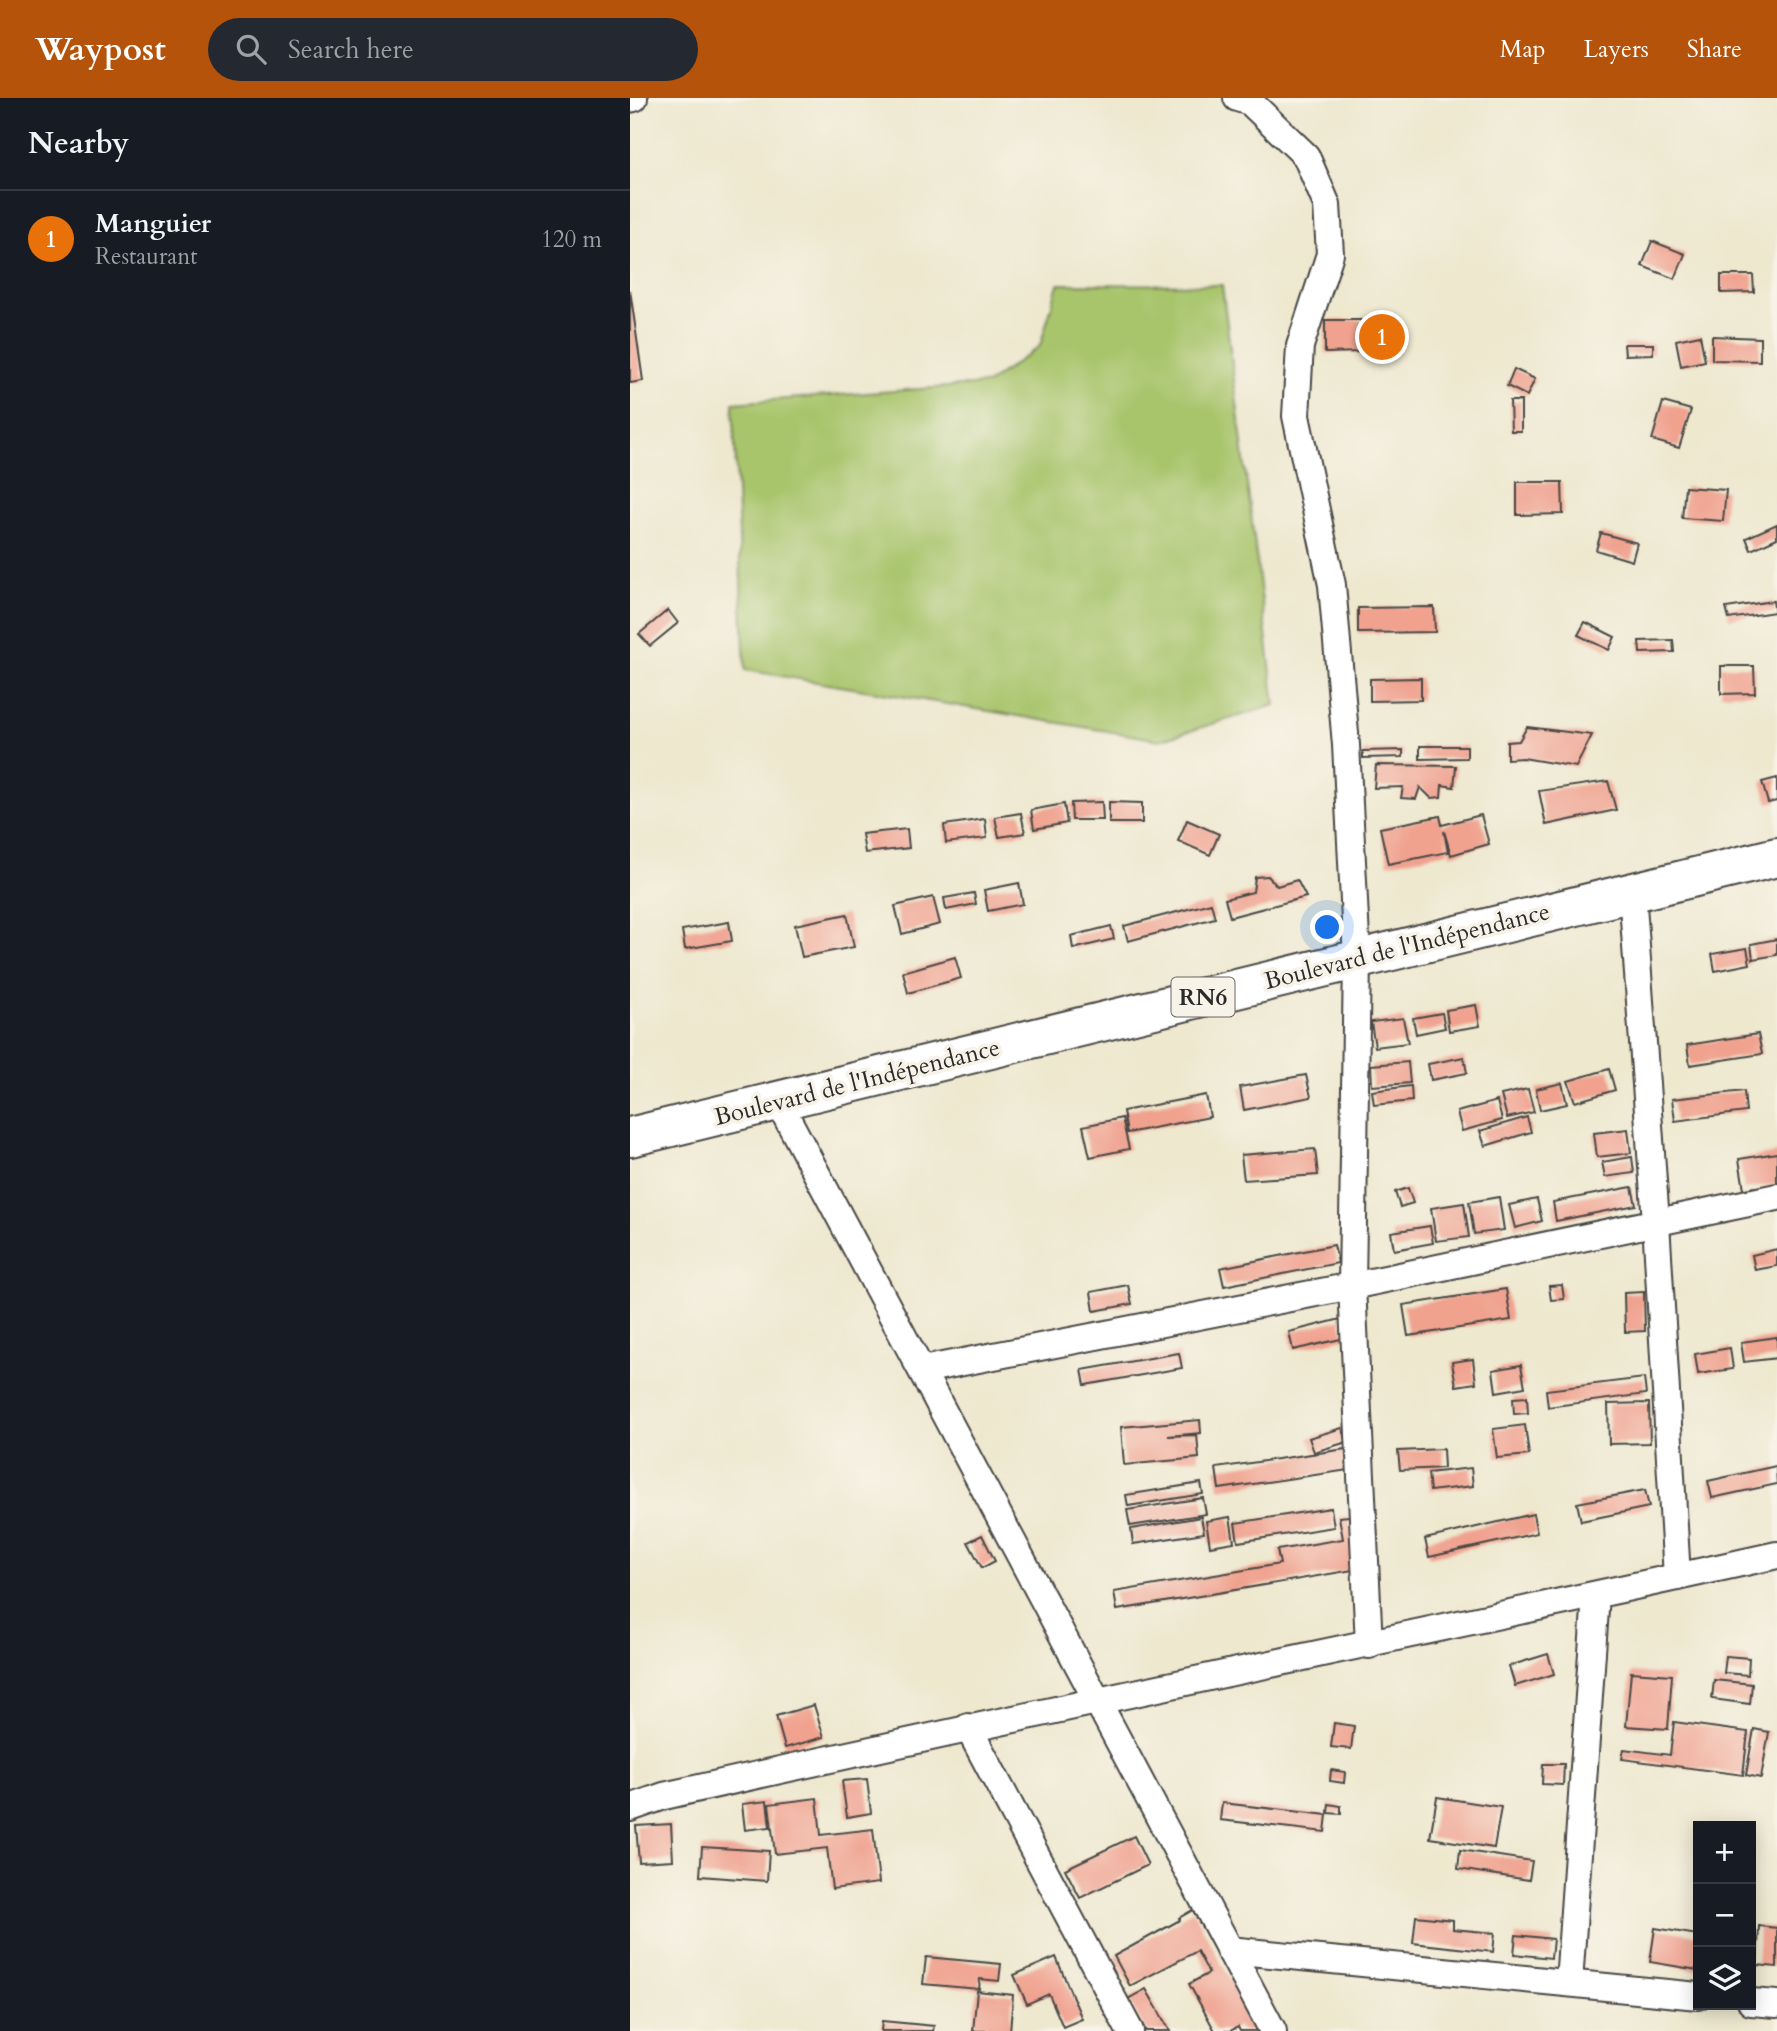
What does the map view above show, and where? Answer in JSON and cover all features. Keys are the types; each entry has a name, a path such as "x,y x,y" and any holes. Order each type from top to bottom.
{"highway":[{"name":"Boulevard de l'Indépendance","path":"630,1137 1632,891 1777,858"}],"street":[{"path":"1237,98 1250,102 1306,156 1327,205 1330,254 1300,346 1296,416 1332,585 1346,745 1357,959 1352,1286 1370,1645"},
{"path":"1632,891 1656,1222 1677,1577"},
{"path":"778,1101 1273,2031"},
{"path":"922,1370 1352,1286 1777,1197"},
{"path":"630,1808 664,1796 968,1727 1370,1645 1777,1555"},
{"path":"1569,1983 1596,1595"},
{"path":"968,1727 1130,2031"},
{"path":"1229,1950 1693,1995"},
{"path":"1756,2002 1777,2004"}],"green space":[{"path":"1058,284 1222,285 1275,705 1160,740 745,670 733,403 987,384 1040,346"}],"building":[{"path":"1652,241 1685,254 1675,279 1642,266"},
{"path":"1721,275 1753,275 1754,292 1721,293"},
{"path":"630,290 643,381 630,383"},
{"path":"1325,320 1361,320 1362,352 1325,353"},
{"path":"1700,335 1705,361 1681,366 1676,340"},
{"path":"1712,336 1760,338 1760,361 1712,360"},
{"path":"1624,344 1653,344 1653,354 1625,355"},
{"path":"1514,369 1535,379 1527,396 1507,386"},
{"path":"1510,401 1521,401 1521,431 1511,431"},
{"path":"1663,402 1691,410 1679,448 1652,440"},
{"path":"1517,482 1562,482 1563,514 1517,515"},
{"path":"1685,487 1726,490 1723,521 1682,518"},
{"path":"1777,524 1777,538 1751,550 1746,538"},
{"path":"1601,533 1637,543 1632,561 1596,550"},
{"path":"1773,601 1775,612 1729,619 1726,608"},
{"path":"1434,607 1435,632 1358,633 1358,608"},
{"path":"668,610 678,623 650,646 639,634"},
{"path":"1585,622 1615,637 1609,650 1578,635"},
{"path":"1673,640 1674,652 1640,653 1639,641"},
{"path":"1721,666 1754,666 1755,693 1721,694"},
{"path":"1421,678 1421,700 1370,701 1370,679"},
{"path":"1527,727 1592,735 1576,767 1523,758 1507,759 1507,742 1519,741"},
{"path":"1420,746 1467,746 1467,758 1420,759"},
{"path":"1403,750 1403,757 1363,758 1363,751"},
{"path":"1376,765 1456,766 1454,787 1442,785 1441,797 1431,798 1420,787 1416,799 1401,798 1403,787 1374,788"},
{"path":"1777,778 1777,801 1768,803 1762,782"},
{"path":"1608,781 1616,810 1546,825 1539,791"},
{"path":"1102,802 1103,820 1072,820 1071,803"},
{"path":"1109,802 1142,803 1142,823 1109,823"},
{"path":"1064,804 1067,823 1034,829 1031,810"},
{"path":"1021,813 1025,833 999,837 995,817"},
{"path":"1481,815 1489,844 1451,855 1444,831 1448,852 1388,864 1380,828 1440,816 1442,825"},
{"path":"985,819 987,838 946,843 944,825"},
{"path":"1187,820 1219,834 1210,855 1178,841"},
{"path":"907,829 909,848 865,853 862,834"},
{"path":"1268,876 1277,886 1297,880 1306,897 1230,917 1225,899 1253,892 1255,877"},
{"path":"1019,883 1023,904 988,911 984,890"},
{"path":"974,893 976,904 946,910 944,898"},
{"path":"933,897 940,924 902,934 895,906"},
{"path":"1211,903 1215,918 1128,941 1124,926"},
{"path":"847,914 854,947 802,957 795,925"},
{"path":"729,922 732,941 685,949 682,930"},
{"path":"1111,926 1114,939 1073,949 1071,936"},
{"path":"1777,939 1777,955 1753,959 1751,944"},
{"path":"1747,948 1750,964 1715,971 1712,954"},
{"path":"955,957 961,978 908,993 903,972"},
{"path":"1476,1005 1480,1026 1449,1031 1446,1010"},
{"path":"1442,1013 1445,1028 1416,1034 1413,1018"},
{"path":"1403,1018 1408,1043 1375,1047 1371,1022"},
{"path":"1758,1034 1762,1054 1690,1065 1687,1045"},
{"path":"1464,1057 1467,1073 1431,1080 1428,1064"},
{"path":"1408,1062 1410,1083 1372,1086 1371,1065"},
{"path":"1609,1069 1615,1090 1575,1102 1568,1081"},
{"path":"1306,1075 1311,1097 1244,1110 1240,1087"},
{"path":"1562,1083 1567,1104 1540,1110 1536,1089"},
{"path":"1411,1086 1412,1101 1374,1105 1372,1091"},
{"path":"1528,1089 1534,1112 1507,1118 1501,1095"},
{"path":"1744,1091 1746,1112 1675,1121 1672,1099"},
{"path":"1206,1095 1210,1117 1127,1133 1123,1111"},
{"path":"1497,1101 1502,1120 1462,1131 1457,1112"},
{"path":"1527,1117 1531,1132 1485,1146 1480,1131"},
{"path":"1122,1118 1129,1149 1090,1157 1083,1126"},
{"path":"1628,1129 1631,1153 1597,1157 1594,1133"},
{"path":"1315,1149 1318,1175 1244,1180 1241,1155"},
{"path":"1777,1153 1777,1184 1744,1189 1739,1159"},
{"path":"1632,1157 1634,1173 1605,1177 1602,1162"},
{"path":"1632,1187 1636,1205 1556,1221 1553,1202"},
{"path":"1408,1188 1413,1203 1400,1207 1395,1192"},
{"path":"1499,1197 1504,1230 1474,1234 1469,1202"},
{"path":"1537,1199 1542,1221 1515,1228 1509,1205"},
{"path":"1464,1203 1469,1237 1436,1241 1431,1208"},
{"path":"1430,1226 1433,1243 1394,1250 1391,1232"},
{"path":"1334,1245 1338,1263 1224,1286 1220,1268"},
{"path":"1777,1249 1777,1266 1755,1270 1752,1255"},
{"path":"1128,1285 1132,1304 1094,1311 1091,1292"},
{"path":"1562,1285 1564,1299 1551,1300 1549,1286"},
{"path":"1506,1289 1511,1320 1408,1336 1403,1305"},
{"path":"1644,1292 1645,1331 1625,1332 1624,1293"},
{"path":"1341,1319 1345,1338 1293,1350 1289,1332"},
{"path":"1777,1337 1777,1358 1744,1362 1741,1342"},
{"path":"1730,1348 1733,1369 1698,1374 1695,1354"},
{"path":"1179,1353 1182,1368 1085,1385 1082,1370"},
{"path":"1473,1359 1476,1383 1456,1386 1452,1362"},
{"path":"1521,1365 1525,1387 1496,1392 1493,1370"},
{"path":"1644,1378 1646,1394 1548,1407 1546,1390"},
{"path":"1527,1397 1528,1413 1514,1414 1513,1398"},
{"path":"1649,1403 1650,1443 1609,1444 1608,1404"},
{"path":"1200,1420 1201,1433 1168,1436 1197,1435 1199,1458 1124,1465 1121,1427"},
{"path":"1525,1425 1529,1455 1497,1458 1493,1429"},
{"path":"1342,1428 1347,1442 1314,1452 1309,1438"},
{"path":"1346,1449 1349,1470 1219,1489 1216,1468"},
{"path":"1443,1449 1444,1468 1400,1470 1398,1451"},
{"path":"1776,1466 1777,1484 1712,1498 1708,1481"},
{"path":"1471,1468 1473,1486 1430,1491 1428,1473"},
{"path":"1201,1483 1203,1494 1128,1506 1126,1495"},
{"path":"1645,1490 1649,1507 1581,1521 1577,1503"},
{"path":"1203,1498 1206,1514 1130,1526 1127,1510"},
{"path":"1331,1508 1334,1527 1238,1542 1235,1523"},
{"path":"1533,1514 1537,1533 1429,1557 1425,1539"},
{"path":"1349,1516 1359,1569 1117,1610 1114,1592 1280,1564 1277,1550 1343,1539 1339,1517"},
{"path":"1201,1517 1204,1533 1133,1544 1131,1529"},
{"path":"1230,1517 1234,1542 1210,1546 1206,1521"},
{"path":"982,1535 995,1561 982,1568 968,1542"},
{"path":"1548,1654 1554,1674 1515,1686 1509,1666"},
{"path":"1726,1656 1749,1658 1748,1675 1724,1673"},
{"path":"1631,1672 1672,1675 1668,1729 1626,1726"},
{"path":"1714,1680 1752,1684 1750,1704 1712,1699"},
{"path":"814,1705 824,1737 785,1748 776,1716"},
{"path":"1674,1722 1748,1732 1743,1775 1622,1759 1624,1749 1670,1755"},
{"path":"1334,1723 1354,1726 1351,1749 1331,1747"},
{"path":"1754,1729 1769,1732 1761,1778 1746,1775"},
{"path":"1543,1764 1564,1764 1563,1785 1542,1784"},
{"path":"1331,1770 1345,1772 1344,1783 1330,1781"},
{"path":"867,1779 871,1813 847,1817 842,1781"},
{"path":"1437,1797 1501,1807 1494,1848 1430,1838"},
{"path":"817,1798 821,1835 873,1829 879,1883 832,1889 827,1848 775,1854 769,1804"},
{"path":"767,1801 770,1827 745,1830 742,1804"},
{"path":"1222,1803 1327,1815 1325,1832 1220,1820"},
{"path":"1329,1804 1341,1806 1341,1814 1328,1813"},
{"path":"671,1824 673,1860 639,1862 636,1826"},
{"path":"1134,1836 1148,1865 1080,1898 1065,1869"},
{"path":"702,1847 769,1851 767,1881 700,1876"},
{"path":"1460,1850 1532,1861 1529,1880 1458,1869"},
{"path":"1193,1910 1258,2031 1240,2031 1238,2027 1230,2031 1215,2031 1189,1984 1209,1973 1197,1951 1130,1986 1114,1956 1180,1920 1179,1918"},
{"path":"1416,1916 1453,1920 1453,1929 1495,1933 1493,1952 1413,1943"},
{"path":"1759,1926 1777,1928 1777,1967 1757,1965"},
{"path":"1655,1928 1693,1934 1693,1969 1650,1962"},
{"path":"1516,1935 1553,1939 1551,1958 1514,1954"},
{"path":"926,1957 1001,1964 999,1981 980,1979 979,1989 923,1984"},
{"path":"1056,1957 1082,2019 1063,2027 1049,1994 1027,2004 1014,1975"},
{"path":"1146,1989 1170,2031 1146,2031 1128,1999"},
{"path":"977,1991 1013,1995 1010,2031 973,2031"},
{"path":"882,2021 934,2026 933,2031 881,2031"}],"place":[{"name":"Manguier","path":"1382,337"}]}
